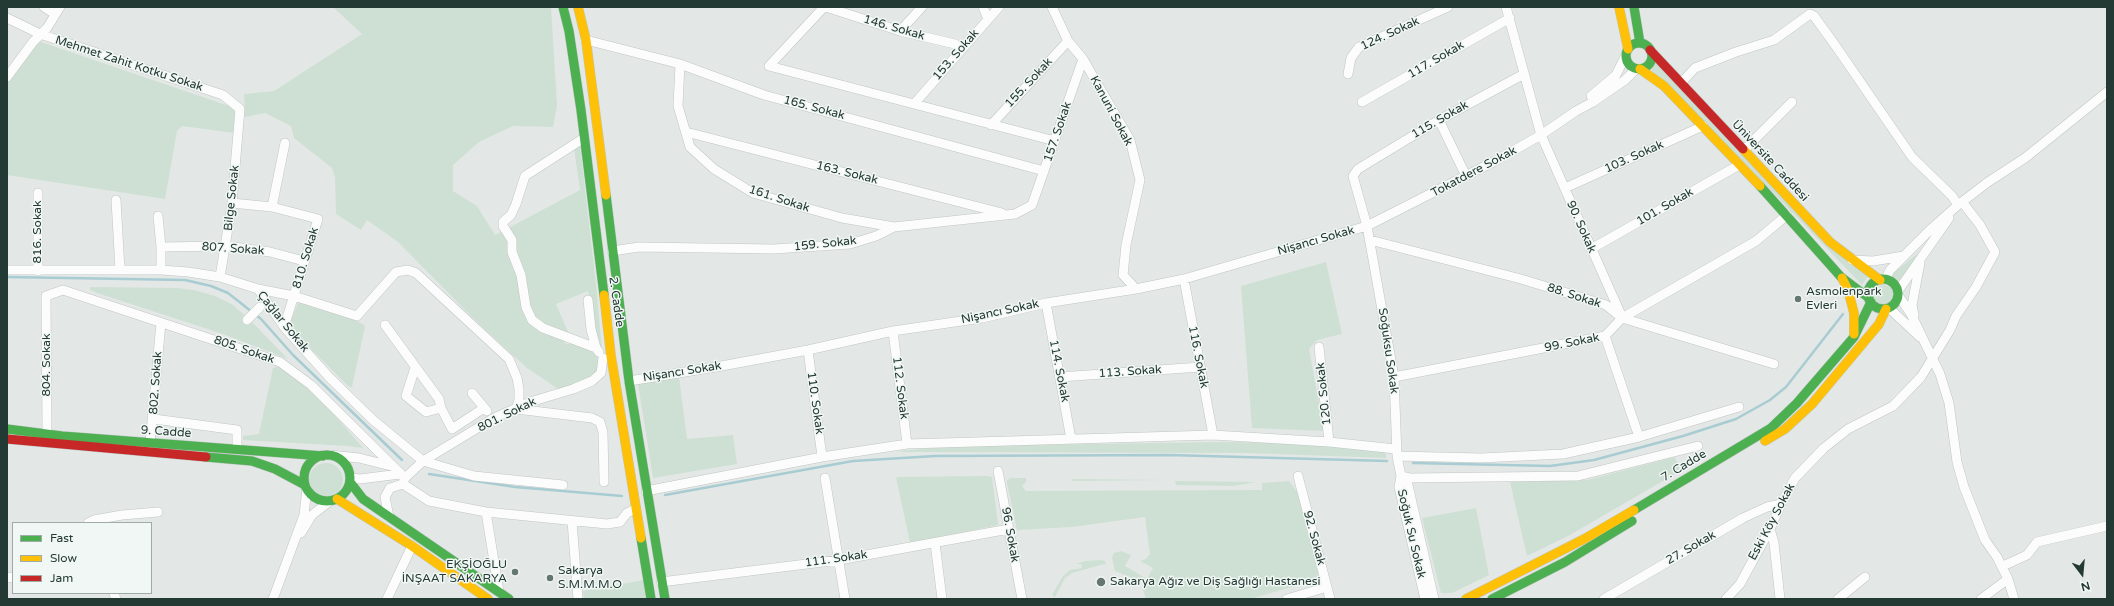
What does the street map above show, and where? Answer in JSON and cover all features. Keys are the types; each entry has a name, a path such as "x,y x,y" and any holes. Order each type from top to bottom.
{"main road":[{"name":"2. Cadde","path":"563,7 570,39 584,138 607,357 651,599"},
{"name":"2. Cadde","path":"578,7 586,40 629,381 665,599"},
{"path":"1619,7 1629,65 1638,69 1645,68 1650,63 1650,50 1640,43 1634,44 1627,52"},
{"path":"1634,7 1640,43"},
{"name":"Üniversite Caddesi","path":"1650,50 1830,242 1850,259 1882,280"},
{"name":"Üniversite Caddesi","path":"1638,69 1664,86 1787,215 1841,277 1870,300"},
{"path":"1841,277 1848,290 1854,313 1854,337"},
{"path":"1882,280 1893,283 1898,293 1896,303 1888,308 1877,308 1870,300 1870,287 1882,280"},
{"name":"7. Cadde","path":"1466,599 1586,538 1771,428 1797,403 1854,337 1870,300"},
{"name":"7. Cadde","path":"1492,599 1565,562 1784,429 1817,398 1879,324 1888,308"},
{"name":"9. Cadde","path":"7,429 150,443 326,455"},
{"name":"9. Cadde","path":"7,439 252,461 275,468 306,487"},
{"path":"334,500 348,489 350,472 342,460 326,455 311,461 305,472 306,487 316,498 334,500 412,546 488,599"},
{"path":"350,480 363,499 508,599"}],"street":[{"path":"8,73 40,34 47,28 57,10 44,7"},
{"path":"825,7 769,66 1055,141"},
{"name":"146. Sokak","path":"825,7 900,31 955,44 960,49"},
{"path":"900,31 922,7"},
{"path":"983,7 988,19"},
{"name":"153. Sokak","path":"914,104 960,49 999,7"},
{"name":"Kanuni Sokak","path":"1052,7 1068,41 1083,59 1130,140 1140,180 1126,245 1123,275 1136,289"},
{"path":"1425,7 1430,16"},
{"name":"124. Sokak","path":"1348,74 1351,58 1359,47 1448,7"},
{"name":"90. Sokak","path":"1506,7 1541,135 1622,318"},
{"path":"1681,83 1695,68 1736,52 1774,40 1810,14 1814,16 1835,44 1912,157 1961,204"},
{"name":"Mehmet Zahit Kotku Sokak","path":"7,18 40,34 223,95 240,109 240,118"},
{"name":"117. Sokak","path":"1362,102 1510,18"},
{"name":"165. Sokak","path":"586,40 680,64 764,94 1044,171"},
{"name":"155. Sokak","path":"991,124 1068,41"},
{"name":"Tokatdere Sokak","path":"1576,111 1616,75 1627,52"},
{"name":"157. Sokak","path":"1032,205 1083,59"},
{"name":"161. Sokak","path":"680,64 678,106 690,147 714,169 753,193 842,218 894,227"},
{"name":"Tokatdere Sokak","path":"1368,226 1466,176 1541,135 1576,111 1593,102 1638,69"},
{"name":"115. Sokak","path":"1358,169 1439,120 1524,74"},
{"path":"1882,280 1904,256 1961,204 1988,182 2037,148 2107,92"},
{"path":"1744,150 1792,102"},
{"name":"Bilge Sokak","path":"220,277 232,203 240,118"},
{"path":"1439,120 1466,176"},
{"name":"103. Sokak","path":"1564,188 1703,126"},
{"name":"163. Sokak","path":"686,132 1009,214"},
{"path":"584,138 525,176 516,204 511,215 503,222 503,226 512,240 512,252 521,275 526,308 532,320 543,328 596,348 607,357"},
{"path":"232,203 272,207 285,143"},
{"name":"101. Sokak","path":"1592,249 1739,165"},
{"name":"Soğuksu Sokak","path":"1358,169 1353,176 1368,226 1394,377 1396,453 1401,476"},
{"name":"816. Sokak","path":"38,193 38,270"},
{"path":"116,200 120,270"},
{"path":"1928,350 1915,320 1898,293 1961,204"},
{"name":"Eski Köy Sokak","path":"1726,599 1740,584 1796,478 1819,453 1848,429 1893,406 1920,377 1933,358 1995,252 1980,226 1961,204"},
{"name":"159. Sokak","path":"612,251 639,247 774,249 850,244 876,236 894,227 1015,214 1032,205"},
{"name":"810. Sokak","path":"272,207 318,219 284,326"},
{"name":"99. Sokak","path":"1394,377 1605,336 1622,318 1756,241 1787,215"},
{"path":"158,216 161,247 160,270"},
{"name":"Nişancı Sokak","path":"629,381 808,350 892,331 982,318 1046,303 1184,280 1368,226"},
{"name":"88. Sokak","path":"1370,240 1521,279 1606,305 1622,318 1774,364"},
{"name":"807. Sokak","path":"161,247 226,246 270,252 304,262"},
{"path":"1850,259 1873,261 1904,256"},
{"path":"1915,320 1912,305 1920,260"},
{"name":"Çağlar Sokak","path":"7,270 160,270 220,277 258,289 284,326 329,377 373,420 423,461"},
{"path":"258,289 294,296 356,316 396,272 408,270 424,278 509,359 517,378 519,389 520,400 516,409 592,418 600,422 603,432 604,482"},
{"name":"116. Sokak","path":"1184,280 1213,435"},
{"name":"805. Sokak","path":"46,296 63,290 280,362 311,385 403,478 429,501 486,512 530,515 607,524 620,522 627,513 635,508"},
{"name":"804. Sokak","path":"46,296 47,434"},
{"path":"588,300 596,348"},
{"name":"114. Sokak","path":"1046,303 1072,439"},
{"path":"247,320 260,307"},
{"path":"1888,308 1916,332 1933,358 1940,374 1950,403 1957,462 1964,487 1985,540 2002,566 2008,579 2014,599"},
{"name":"802. Sokak","path":"150,443 154,419 161,323"},
{"path":"385,325 415,368 439,398 441,408 452,429 484,408"},
{"name":"112. Sokak","path":"892,331 907,444"},
{"path":"1605,336 1639,437"},
{"name":"120. Sokak","path":"1319,347 1329,442"},
{"name":"110. Sokak","path":"808,350 822,457"},
{"name":"801. Sokak","path":"389,518 385,497 390,488 423,461 494,418 530,402 574,389 592,381 601,373 607,357"},
{"name":"113. Sokak","path":"1060,377 1200,367"},
{"path":"415,368 406,396 426,412 441,408"},
{"path":"472,392 494,418"},
{"path":"646,491 822,457 907,444 1213,435 1329,442 1396,453 1481,458 1563,454 1639,437 1739,407"},
{"path":"154,419 238,430 237,448"},
{"path":"1401,476 1418,478 1578,476 1698,446"},
{"path":"326,455 360,458 392,466"},
{"path":"423,461 474,476 563,485"},
{"name":"96. Sokak","path":"998,471 1022,599"},
{"name":"92. Sokak","path":"1298,476 1330,599"},
{"name":"Soğuk Su Sokak","path":"1401,476 1399,488 1425,599"},
{"name":"Soğuk Su Sokak","path":"1401,476 1408,485 1434,599"},
{"path":"350,480 403,478"},
{"path":"825,478 845,599"},
{"path":"273,599 304,515 306,487"},
{"path":"295,542 312,515 334,500"},
{"name":"27. Sokak","path":"1604,599 1743,518 1767,507 1781,504"},
{"path":"90,522 122,515 158,512"},
{"path":"486,512 499,592"},
{"path":"572,521 578,599"},
{"path":"2002,566 2027,555 2037,542 2107,526"},
{"path":"1770,529 1774,543 1780,599"},
{"name":"111. Sokak","path":"661,582 839,560 1009,530"},
{"path":"935,543 942,599"},
{"path":"387,599 412,546"},
{"path":"1843,597 1865,577"},
{"path":"1981,599 2008,579"},
{"path":"1287,599 1327,587"}],"green space":[{"path":"333,7 551,7 557,105 553,127 513,126 479,142 453,165 453,191 477,206 495,235 580,190 574,148 580,145 602,350 598,345 588,291 556,304 569,334 527,317 562,339 566,344 574,344 597,353 598,370 594,376 582,382 558,389 527,368 476,321 398,242 367,220 361,230 336,214 335,177 332,168 294,138 291,126 265,113 245,117 244,94 274,91 362,34"},
{"path":"38,41 235,108 234,133 182,126 177,131 165,199 7,175 7,82"},
{"path":"1655,62 1868,276 1862,285 1761,180 1650,69"},
{"path":"1918,253 1901,282 1891,275"},
{"path":"1326,262 1342,334 1317,340 1309,349 1324,431 1252,428 1241,286"},
{"path":"1884,285 1891,288 1894,295 1891,302 1884,305 1877,302 1874,295 1877,288"},
{"path":"90,287 177,288 194,290 215,296 233,305 288,359 223,334 97,293 90,290"},
{"path":"299,301 353,318 365,326 352,387 349,387 291,329 291,321"},
{"path":"284,367 320,398 363,448 243,440 243,436 259,434 273,368"},
{"path":"679,377 687,439 733,435 737,464 653,478 638,384"},
{"path":"1227,442 1291,443 1386,452 1386,458 1246,453 899,451 953,446"},
{"path":"1675,457 1680,471 1570,535 1527,556 1510,482 1587,480"},
{"path":"329,463 338,468 342,473 342,487 338,492 333,496 323,497 319,496 310,487 309,477 310,473 319,464"},
{"path":"896,477 992,477 998,525 910,543"},
{"path":"1011,478 1026,478 1026,482 1022,486 1026,491 1262,490 1262,483 1289,481 1300,496 1320,579 1250,599 1146,599 1142,587 1144,588 1147,584 1115,571 1112,558 1114,553 1121,551 1131,555 1125,566 1147,579 1153,568 1140,561 1146,559 1150,554 1145,517 1072,527 1017,530 1007,483 1007,480"},
{"path":"1072,479 1169,480 1072,481"},
{"path":"1175,481 1256,482 1233,486 1176,485"},
{"path":"1476,508 1489,575 1452,593 1441,593 1422,518"},
{"path":"1085,561 1105,561 1106,565 1104,564 1072,573 1065,578 1055,597 1052,595 1063,576 1070,570 1082,568 1081,564 1076,564"},
{"path":"644,580 646,599 584,599 583,591"}],"waterway":[{"path":"7,277 185,280 211,286 228,293 261,319 293,355 402,460"},
{"path":"1413,463 1550,466 1594,460 1683,436 1736,419 1770,400 1786,387 1843,314"},
{"path":"665,495 853,461 935,456 1169,455 1387,461"},
{"path":"429,474 515,487 622,496"}],"traffic: fast":[{"path":"563,7 569,31 581,110 604,295"},
{"path":"1634,7 1640,43"},
{"path":"1639,43 1648,47 1652,56 1648,65 1639,69 1630,65 1626,56 1630,47 1639,43"},
{"path":"1760,186 1841,277 1869,298"},
{"path":"606,195 629,381 665,599"},
{"path":"1883,279 1889,280 1897,288 1898,294 1897,300 1889,308 1883,309 1877,308 1869,300 1868,294 1869,288 1877,280 1883,279"},
{"path":"1634,510 1771,428 1797,403 1854,337 1871,302"},
{"path":"7,429 62,436 323,456"},
{"path":"323,455 331,455 340,459 346,465 350,478 346,491 340,497 331,501 323,501 314,497 308,491 304,482 304,474 308,465 314,459 323,455"},
{"path":"206,457 252,461 275,469 305,485"},
{"path":"350,482 363,499 509,599"},
{"path":"1492,599 1565,562 1632,521"},
{"path":"641,538 651,599"}],"traffic: slow":[{"path":"578,7 586,40 606,195"},
{"path":"1619,7 1628,49"},
{"path":"1640,69 1664,86 1760,186"},
{"path":"1743,149 1830,242 1880,280"},
{"path":"1842,278 1848,290 1854,313 1854,334"},
{"path":"604,295 611,356 641,538"},
{"path":"1765,441 1785,429 1812,404 1879,324 1886,309"},
{"path":"337,499 412,546 488,599"},
{"path":"1466,599 1586,538 1634,510"}],"traffic: jam":[{"path":"1650,50 1743,149"},
{"path":"7,439 206,457"}],"place":[{"name":"Asmolenpark Evleri","path":"1798,299"},
{"name":"EKŞİOĞLU İNŞAAT SAKARYA","path":"515,572"},
{"name":"Sakarya S.M.M.M.O","path":"550,578"},
{"name":"Sakarya Ağız ve Diş Sağlığı Hastanesi","path":"1101,582"}]}
